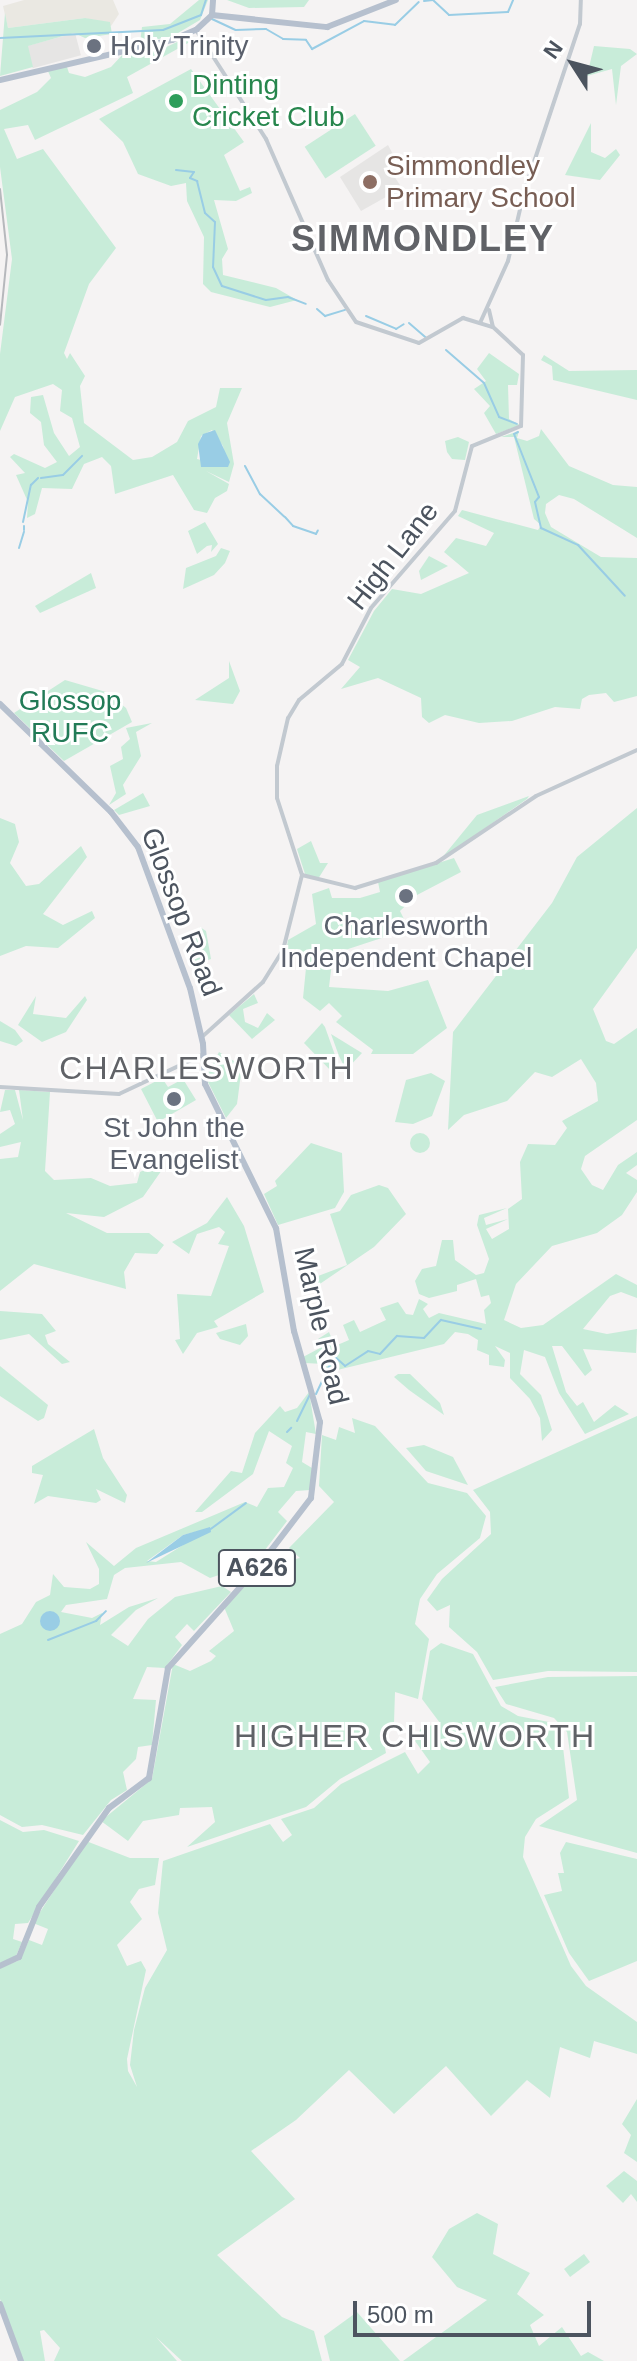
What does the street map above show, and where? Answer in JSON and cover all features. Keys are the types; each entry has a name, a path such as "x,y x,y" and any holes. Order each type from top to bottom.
{"main road":[{"path":"0,80 196,30 212,15 213,0"},
{"path":"212,15 327,27 396,0"},
{"name":"Glossop Road","path":"0,704 133,837 183,964 202,1040"},
{"name":"Marple Road","path":"0,1966 19,1957 39,1907 85,1839 112,1805 151,1775 153,1737 171,1662 245,1582 311,1498 320,1422 276,1228 250,1167 210,1095 202,1040"},
{"path":"0,2304 21,2361"}],"street":[{"path":"480,323 489,309 580,24 581,0"},
{"path":"196,30 266,139 328,280 356,322 419,343 456,319 493,327 489,309"},
{"name":"High Lane","path":"302,875 277,798 277,766 288,718 299,700 342,664 371,608 455,511 467,484 472,446 521,426 523,355 493,327"},
{"path":"202,1040 269,975 283,950 302,875 355,888 451,856 536,796 637,750"},
{"path":"0,1087 119,1094 202,1055"}],"shaded area":[{"path":"24,0 113,0 119,14 111,26 85,18 8,28 3,6"},
{"path":"75,33 81,55 33,68 27,46"},
{"name":"Simmondley Primary School","path":"388,145 395,158 386,164 402,188 361,211 340,177"}],"green space":[{"path":"199,0 208,0 200,20 173,36 140,43 142,27 170,24"},
{"path":"227,0 309,0 304,7 249,8"},
{"path":"5,13 8,28 85,18 110,22 112,34 85,38 74,33 28,46 33,67 0,76"},
{"path":"190,36 197,38 127,77 133,93 35,140 28,125 4,129 17,159 43,149 116,248 89,284 64,353 67,359 70,353 85,376 80,386 84,423 133,460 152,457 177,442 188,421 216,407 220,388 242,388 227,423 234,464 229,482 206,471 229,484 227,491 215,498 207,513 194,510 173,475 115,494 111,466 102,457 84,464 72,489 42,488 35,514 27,518 28,502 16,475 25,473 10,457 14,454 45,468 57,462 44,445 41,422 30,413 31,397 43,395 54,433 69,456 80,447 72,418 60,411 62,390 53,384 15,397 0,431 0,354 12,259 0,167 0,110 37,92 51,78 47,69 66,64 69,73 85,77 111,67 124,53 162,49","holes":["212,430 223,446 227,466 197,459 201,436"]},
{"path":"594,46 630,49 637,54 621,66 616,105 612,69 587,76"},
{"path":"191,69 244,142 224,155 240,191 250,187 252,193 236,201 214,200 228,249 222,259 223,275 276,288 297,300 270,307 211,292 203,284 204,237 187,201 186,183 171,186 138,174 123,142 99,119"},
{"path":"355,114 376,146 325,179 305,147"},
{"path":"591,123 591,152 605,158 616,149 620,155 600,180 565,175"},
{"path":"489,353 519,374 517,385 508,385 509,419 520,425 496,434 484,413 490,406 474,389 486,381 477,369"},
{"path":"544,355 569,371 637,370 637,400 553,380 552,366 541,360"},
{"path":"541,429 569,466 613,485 637,487 637,538 574,499 559,495 546,504 545,513 551,527 601,557 637,558 637,696 614,702 606,693 589,695 582,699 580,709 555,707 512,721 479,723 445,715 429,723 422,717 421,698 378,678 341,689 360,667 348,660 374,611 392,589 421,594 469,573 444,552 456,538 486,546 494,533 458,516 462,510 538,530 541,525 534,519 514,437 501,437 519,431 517,438 527,441 539,436"},
{"path":"458,437 469,442 465,460 452,459 447,452 445,441"},
{"path":"205,522 218,544 211,552 212,545 197,554 188,531"},
{"path":"221,548 230,551 225,563 214,575 183,589 186,568 216,556"},
{"path":"429,556 448,566 421,580 419,571"},
{"path":"91,573 96,588 40,613 35,606"},
{"path":"229,661 240,691 233,704 195,700 229,678"},
{"name":"Glossop RUFC","path":"65,680 106,692 126,708 132,722 64,761 14,713"},
{"path":"152,723 136,732 141,756 123,785 126,794 109,805 116,793 110,766 123,759 121,747 130,739 126,728"},
{"path":"143,793 150,806 119,815 114,810"},
{"path":"529,796 527,799 441,859 477,815"},
{"path":"637,808 637,948 593,1009 606,1041 614,1044 637,1028 637,1120 585,1156 581,1169 592,1185 603,1190 618,1165 637,1152 637,1165 626,1173 637,1180 637,1192 622,1215 597,1233 552,1246 516,1284 504,1320 521,1328 543,1325 616,1274 637,1285 637,1298 621,1292 610,1296 583,1329 607,1334 637,1329 636,1353 583,1349 592,1370 585,1376 562,1346 552,1346 566,1392 577,1406 583,1402 594,1422 615,1405 629,1414 585,1434 559,1393 545,1357 524,1350 520,1374 541,1395 552,1430 542,1441 540,1418 530,1399 510,1378 510,1353 495,1346 505,1360 504,1367 489,1365 489,1355 477,1350 478,1340 468,1334 455,1332 444,1344 325,1373 324,1364 305,1363 303,1357 320,1348 318,1339 329,1332 335,1346 349,1340 343,1325 354,1320 360,1332 386,1320 380,1308 398,1302 406,1314 413,1315 419,1299 428,1304 423,1309 429,1318 439,1313 486,1324 484,1310 491,1303 489,1295 481,1297 476,1279 457,1285 457,1291 429,1298 419,1294 415,1281 422,1269 436,1266 442,1240 453,1240 455,1260 476,1275 484,1273 489,1259 477,1225 479,1215 507,1208 484,1218 486,1225 508,1219 486,1229 492,1239 509,1229 508,1209 522,1199 520,1162 528,1144 555,1145 567,1128 562,1121 598,1101 596,1083 581,1059 552,1077 535,1072 507,1101 464,1115 448,1130 453,1032 552,903 577,857"},
{"path":"0,818 15,824 19,842 10,863 26,886 39,884 81,846 87,857 43,914 63,925 92,911 95,918 58,948 26,946 0,956"},
{"path":"311,841 320,863 328,863 318,879 305,874 297,849"},
{"path":"454,858 461,872 417,895 400,911 409,929 333,954 329,987 388,991 428,980 447,1028 413,1054 371,1054 373,1050 336,1022 342,1016 329,1003 320,1011 303,998 307,958 286,951 288,940 316,924 312,894 329,888 332,898 360,898 380,892 378,882"},
{"path":"200,927 206,931 211,959 191,966 191,935"},
{"path":"254,994 258,1003 243,1009 245,1022 258,1028 267,1013 275,1020 252,1039 229,1015"},
{"path":"36,996 33,1014 66,1018 85,996 87,1000 66,1032 42,1042 18,1025"},
{"path":"0,1021 15,1030 23,1041 16,1046 0,1041"},
{"path":"322,1023 341,1072 333,1073 304,1043"},
{"path":"331,1034 362,1053 346,1070 339,1056"},
{"path":"219,1052 242,1066 237,1104 226,1118 206,1078"},
{"path":"431,1073 445,1081 432,1116 413,1124 395,1122 406,1080"},
{"path":"162,1078 168,1087 183,1079 196,1100 158,1122 141,1089"},
{"path":"5,1090 15,1090 23,1120 19,1090 50,1092 45,1171 54,1180 91,1178 110,1186 137,1183 140,1172 160,1162 164,1167 143,1197 104,1217 66,1213 107,1233 149,1233 164,1245 157,1254 135,1253 124,1272 126,1289 34,1264 0,1291 0,1159 18,1157 21,1142 0,1147 0,1134 15,1124 10,1110 0,1112"},
{"path":"416,1133 424,1133 430,1143 424,1153 416,1153 410,1147 410,1139"},
{"path":"311,1143 342,1153 344,1192 335,1208 278,1225 264,1194 277,1186 275,1181"},
{"path":"379,1185 388,1188 406,1214 374,1247 308,1292 305,1281 347,1265 330,1214 340,1211 351,1195"},
{"path":"227,1197 244,1226 264,1292 214,1321 218,1327 197,1333 183,1354 175,1340 180,1339 177,1294 211,1296 229,1246 218,1244 225,1232 219,1227 197,1234 189,1254 172,1242 207,1223"},
{"path":"0,1311 42,1314 56,1331 45,1335 48,1344 70,1362 62,1364 29,1334 0,1340"},
{"path":"246,1324 248,1336 240,1345 220,1339 216,1333"},
{"path":"0,1366 48,1405 44,1418 38,1421 0,1396"},
{"path":"410,1374 440,1403 444,1415 394,1377"},
{"path":"309,1392 316,1434 306,1432 302,1462 312,1468 310,1490 296,1491 278,1512 287,1521 255,1563 210,1578 181,1562 125,1568 114,1575 107,1599 66,1605 61,1612 92,1618 102,1613 100,1625 129,1607 158,1598 136,1610 111,1635 128,1646 148,1619 175,1597 222,1586 231,1592 194,1631 187,1624 175,1637 182,1645 165,1668 147,1667 133,1699 156,1700 152,1745 138,1747 136,1759 123,1772 127,1790 111,1800 83,1835 42,1825 22,1827 0,1815 0,1634 22,1624 36,1602 50,1595 53,1574 64,1587 90,1589 99,1584 99,1569 86,1542 114,1566 136,1548 245,1502 257,1507 268,1488 284,1487 293,1468 286,1463 292,1446 269,1431 253,1474 202,1512 195,1512 231,1471 242,1473 255,1433 280,1406 285,1412 297,1408","holes":["210,1528 156,1562 147,1561 183,1535"]},
{"path":"637,1416 637,1672 548,1671 493,1680 477,1652 449,1627 450,1605 437,1611 427,1600 442,1579 491,1534 490,1512 473,1490"},
{"path":"352,1418 375,1426 428,1483 467,1493 486,1516 480,1538 437,1574 420,1599 415,1624 429,1639 418,1699 395,1692 394,1723 387,1724 389,1732 383,1738 386,1753 340,1779 306,1807 187,1847 215,1822 212,1807 180,1808 179,1815 143,1821 128,1841 101,1821 152,1779 173,1664 190,1671 211,1661 216,1656 209,1651 234,1631 224,1607 246,1585 274,1583 282,1572 282,1562 300,1558 289,1548 334,1502 319,1486 322,1435 336,1440 339,1427 355,1433"},
{"path":"94,1429 103,1458 127,1495 125,1503 96,1489 101,1500 96,1503 48,1496 34,1504 43,1475 32,1473 32,1466"},
{"path":"424,1445 453,1457 468,1485 426,1471 406,1448"},
{"path":"441,1643 473,1654 501,1706 518,1716 554,1723 561,1730 569,1798 536,1819 525,1837 523,1857 571,1966 586,1986 637,2022 637,2054 594,2041 590,2058 560,2047 550,2098 527,2080 491,2116 446,2066 394,2114 349,2070 296,2120 251,2151 295,2199 217,2255 282,2317 314,2331 322,2361 182,2361 156,2337 177,2361 54,2361 60,2348 44,2330 40,2331 45,2361 22,2361 0,2299 0,1968 20,1960 29,1940 42,1945 48,1929 33,1923 86,1841 130,1858 159,1858 155,1885 139,1889 130,1902 142,1919 117,1945 127,1966 141,1961 146,1970 127,2059 128,2071 137,2087 130,2065 134,2030 145,1988 167,1950 158,1913 163,1861 270,1824 283,1842 292,1835 281,1819 314,1808 341,1784 405,1752 418,1774 430,1762 415,1741 421,1728 440,1723 422,1699 430,1651"},
{"path":"637,1676 637,1853 539,1826 577,1800 567,1732 554,1718 506,1704 495,1687 548,1677"},
{"path":"0,1820 23,1832 44,1830 79,1841 28,1923 15,1924 13,1939 22,1942 16,1956 0,1963"},
{"path":"566,1842 637,1859 637,1961 589,1981 569,1953 544,1895 562,1891 558,1873 564,1873 560,1853"},
{"path":"637,2099 637,2162 624,2153 631,2135 622,2124"},
{"path":"624,2171 637,2181 637,2202 631,2194 623,2203 606,2186"},
{"path":"477,2213 498,2224 493,2254 530,2273 517,2294 544,2315 530,2325 539,2346 562,2327 581,2356 588,2352 604,2361 403,2361 487,2300 457,2287 432,2257 449,2229"},
{"path":"584,2254 590,2262 570,2277 564,2269"},
{"path":"357,2312 400,2361 330,2361 324,2336"}],"water":[{"path":"215,430 230,462 228,467 201,467 198,444 203,434"},
{"path":"210,1527 211,1532 146,1563 183,1535"},
{"path":"50,1611 57,1614 60,1621 57,1628 50,1631 43,1628 40,1621 43,1614"}],"waterway":[{"path":"0,38 163,30 201,15 206,0"},
{"path":"424,1 433,0 449,15 508,12 513,0"},
{"path":"212,19 236,30 266,29 283,39 306,40 312,49 364,21 395,25 419,2"},
{"path":"176,170 194,172 190,178 197,181 205,213 215,222 213,267 222,286 266,300 288,297 306,304"},
{"path":"317,309 325,316 345,310"},
{"path":"366,316 396,329 404,324"},
{"path":"409,323 426,338"},
{"path":"446,350 484,383 499,417 517,424"},
{"path":"518,432 514,434 539,497 535,502 541,528 578,545 625,596"},
{"path":"41,478 63,475 82,456"},
{"path":"245,466 260,494 284,516"},
{"path":"23,522 31,485 38,478"},
{"path":"285,517 293,526 316,534 318,530"},
{"path":"19,548 24,532"},
{"path":"316,1394 334,1356 345,1366 368,1351 380,1354 397,1336 424,1338 441,1320 481,1329"},
{"path":"297,1421 310,1394"},
{"path":"287,1432 291,1428"},
{"path":"208,1531 246,1503"},
{"path":"48,1640 96,1621 106,1611"}],"railway":[{"path":"0,189 7,255 0,325"}],"place":[{"name":"Holy Trinity","path":"94,46"},
{"name":"Dinting Cricket Club","path":"176,101"},
{"name":"Simmondley Primary School","path":"370,182"},
{"name":"Charlesworth Independent Chapel","path":"406,896"},
{"name":"St John the Evangelist","path":"174,1099"}],"district":[{"name":"SIMMONDLEY","path":"423,239"},
{"name":"CHARLESWORTH","path":"207,1068"},
{"name":"HIGHER CHISWORTH","path":"415,1736"}]}
